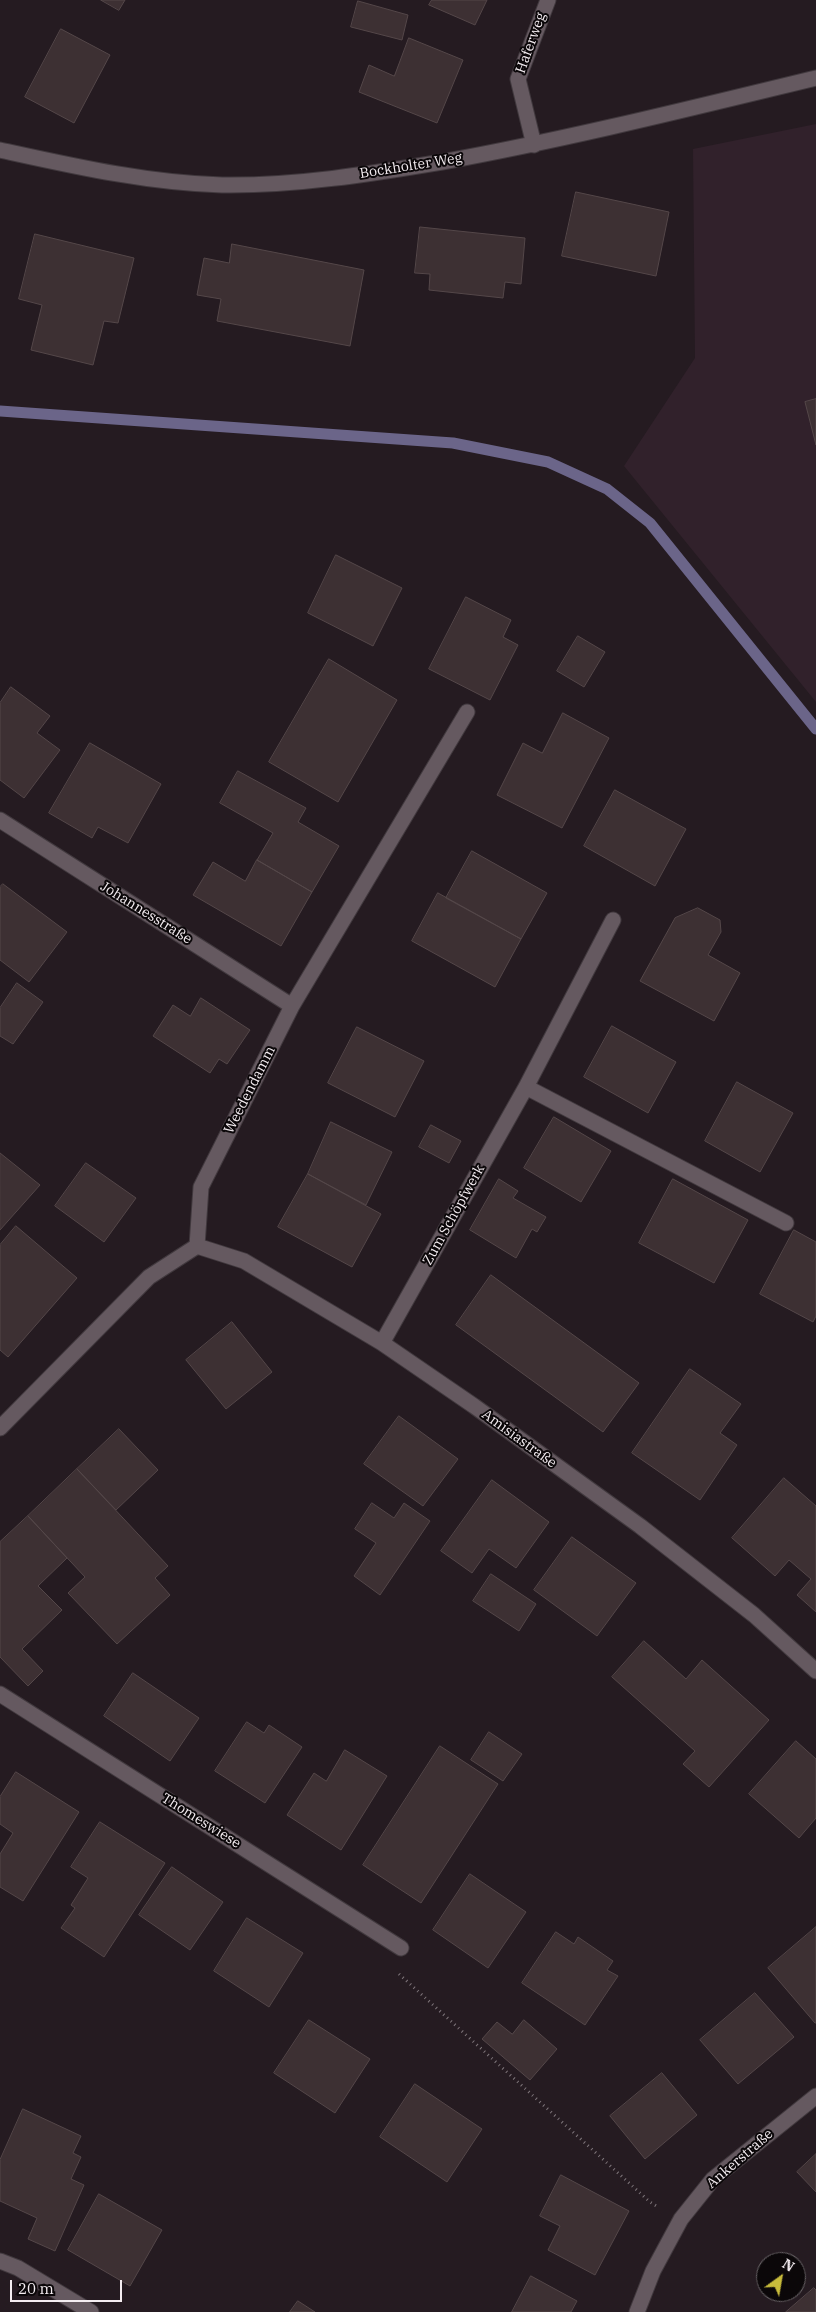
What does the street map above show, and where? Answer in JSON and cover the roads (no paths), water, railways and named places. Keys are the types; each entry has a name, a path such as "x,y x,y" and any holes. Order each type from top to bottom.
{"street":[{"name":"Haferweg","path":"534,145 518,79 548,0"},
{"name":"Bockholter Weg","path":"0,150 120,175 222,185 310,181 406,168 534,145 816,78"},
{"name":"Weedendamm","path":"197,1246 201,1187 292,1006 467,712"},
{"name":"Johannesstraße","path":"0,820 292,1006"},
{"name":"Zum Schöpfwerk","path":"382,1344 526,1086 613,920"},
{"path":"526,1086 786,1223"},
{"path":"1,1424 149,1277 197,1246"},
{"name":"Amisiastraße","path":"197,1246 244,1261 382,1344 474,1406 640,1526 754,1615 816,1671"},
{"name":"Thomeswiese","path":"0,1694 401,1948"},
{"name":"Ankerstraße","path":"637,2312 653,2271 681,2219 713,2179 816,2096"},
{"path":"0,2261 18,2268 92,2312"}],"waterway":[{"path":"0,411 453,443 548,462 607,489 650,523 816,729"}]}
